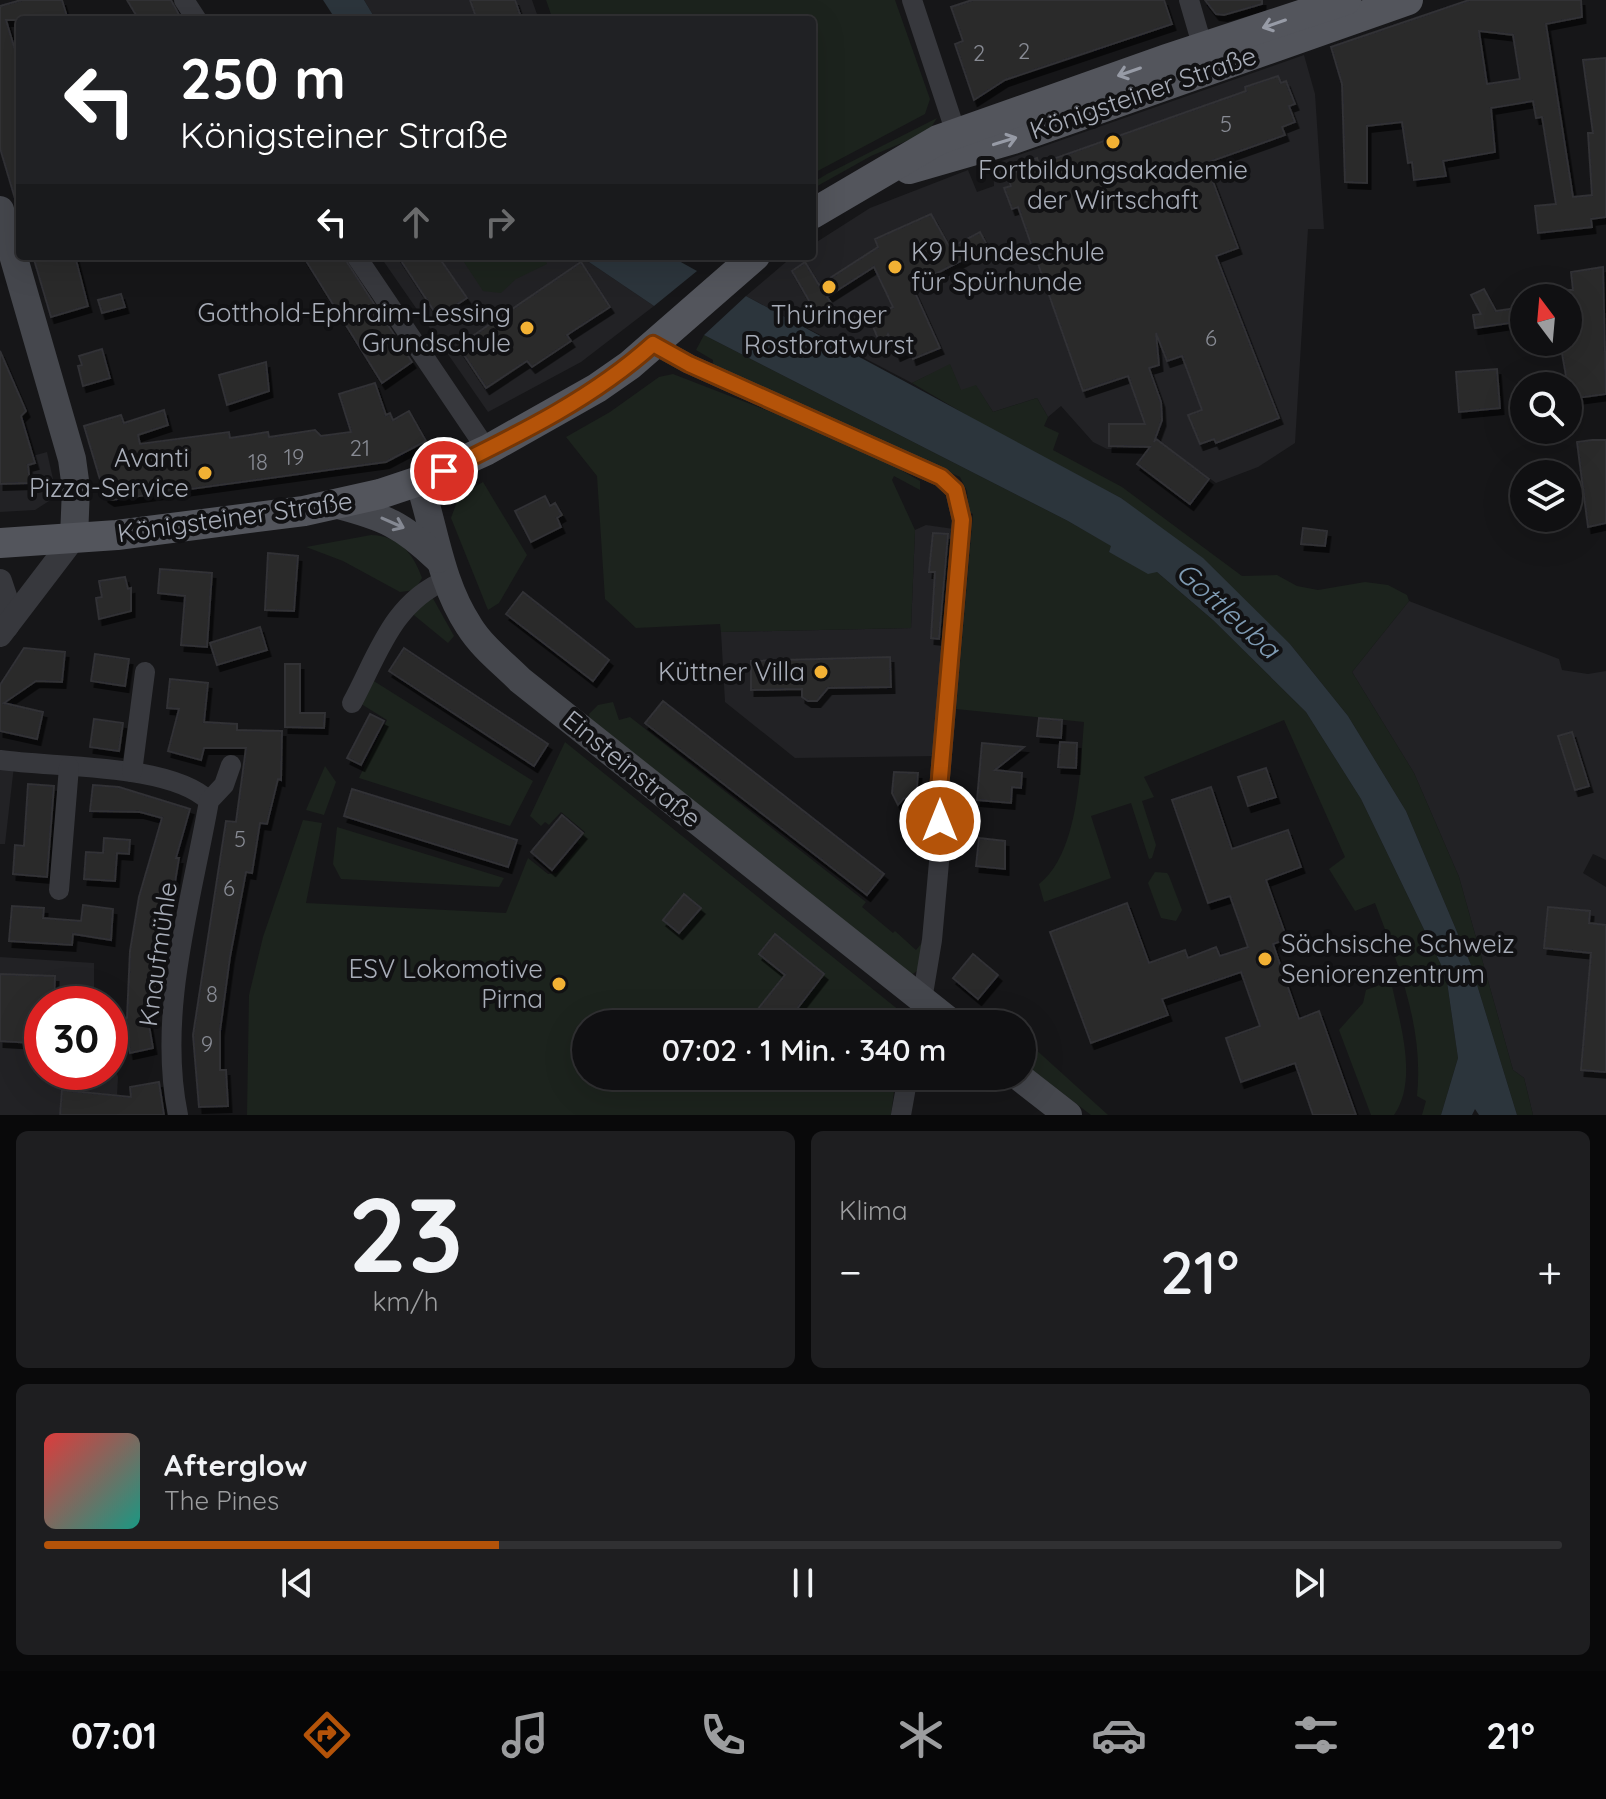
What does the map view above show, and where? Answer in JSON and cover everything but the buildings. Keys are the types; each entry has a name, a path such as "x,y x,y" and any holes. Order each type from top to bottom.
{"main road":[{"name":"Königsteiner Straße","path":"876,177 1013,139 1346,0"},
{"name":"Königsteiner Straße","path":"816,212 912,153 956,133 1408,0"},
{"path":"0,210 72,459 76,488 74,538"},
{"name":"Königsteiner Straße","path":"0,543 74,538 338,505 419,481 487,450 597,388 750,260"},
{"name":"Einsteinstraße","path":"419,481 442,569 470,628 520,680 918,1010"},
{"path":"338,505 373,514 405,528 442,569"},
{"path":"1036,1090 1068,1115"}],"street":[{"path":"912,0 956,133"},
{"path":"1189,0 1207,58"},
{"path":"359,260 487,450"},
{"path":"653,344 689,364 941,477 955,490 962,520 938,801 940,851 920,1010"},
{"path":"3,630 74,538"},
{"path":"352,703 403,609 431,587 442,569"},
{"path":"0,581 8,605 3,630"},
{"path":"132,772 145,672"},
{"path":"0,760 132,772 199,792 209,801"},
{"name":"Knaufmühle","path":"178,1115 171,1082 171,1016 209,801 224,785 231,765"},
{"path":"59,890 69,767"},
{"path":"901,1115 905,1090"}],"shaded area":[{"path":"364,0 532,0 538,16 374,16"},
{"path":"546,0 895,0 930,99 925,114 816,172 816,16 552,16"},
{"path":"1304,55 1315,94 1324,229 1308,229 1295,443 1258,467 1216,483 1156,439 1142,448 1107,449 1093,442 1061,406 1048,417 1037,398 993,412 976,386 961,391 950,365 912,383 746,296 789,260 816,260 816,242 870,208 968,170 977,192 994,186 993,164"},
{"path":"937,118 928,132 871,156 816,187 816,181"},
{"name":"Gotthold-Ephraim-Lessing Grundschule","path":"383,260 586,260 654,306 581,362 488,412"},
{"path":"463,260 546,260 547,264 516,279 501,293 483,291"},
{"path":"704,335 1068,521 1112,546 1109,552 1157,572 1213,620 1306,712 1361,799 1446,975 1458,1058 1441,1115 1422,1115 1426,1101 1417,1096 1417,1046 1413,1022 1393,950 1375,903 1355,911 1329,869 1345,857 1284,720 1144,777 1154,797 1142,801 1156,845 1152,858 1149,859 1131,803 1091,816 1111,878 1044,902 1039,884 1052,870 1070,832 1079,786 1084,722 956,709 973,514 969,512 967,491 960,477 713,366 713,360 696,350"},
{"path":"950,364 961,390 976,385 993,412 1037,398 1048,417 1044,426 1059,433 1053,450 1122,487 1242,576 1277,575 1297,586 1318,590 1365,582 1388,585 1407,595 1409,601 1352,672 1414,773 1459,877 1513,1070 1524,1078 1533,1115 1517,1115 1471,965 1406,811 1348,716 1290,644 1121,498 997,433 912,383"},
{"path":"673,374 859,446 920,481 920,490 894,476 892,480 915,530 911,628 721,632 720,624 636,628 605,599 597,476 566,437 610,412 659,377"},
{"path":"47,452 55,488 49,501 35,510 0,512 0,465"},
{"path":"483,482 527,555 499,603 488,610 451,518 459,496"},
{"path":"926,525 954,529 935,756 795,758 725,702 721,632 911,628 915,530"},
{"path":"371,535 389,538 409,553 422,578 415,590 400,592 343,561 306,547"},
{"path":"431,595 454,636 448,643 409,611"},
{"path":"1409,601 1559,659 1562,670 1588,674 1606,671 1606,860 1593,854 1583,873 1606,887 1606,925 1589,923 1590,911 1549,907 1544,948 1606,955 1606,1115 1533,1115 1524,1078 1513,1070 1459,877 1414,773 1352,672"},
{"path":"369,678 533,781 510,826 359,778 387,720 358,702"},
{"path":"613,702 619,720 630,717 866,902 862,907 893,933 895,931 916,950 926,938 921,968 910,976 590,721 589,714 598,705"},
{"name":"ESV Lokomotive Pirna","path":"565,742 899,1010 572,1010 572,1090 894,1090 891,1115 247,1115 249,995 263,937 303,820 322,823 306,903 506,913 528,858 548,874 557,873 580,845 577,842 585,832 561,812 549,825 545,822 541,826 530,816"},
{"path":"0,764 14,766 5,844 0,844"},
{"path":"325,766 336,782 324,815 306,810"},
{"path":"337,827 504,878 499,887 341,879 333,864"},
{"path":"1155,872 1169,876 1182,910 1176,921 1161,918 1148,883"},
{"path":"0,957 94,963 94,986 24,986 24,1090 117,1090 116,1115 0,1115"},
{"path":"1391,981 1405,1050 1405,1084 1394,1115 1371,1115 1339,1030 1363,1003 1366,990"},
{"path":"1036,1050 1108,1115 1091,1115 1036,1073"}],"water":[{"path":"323,0 364,0 374,16 333,16"},
{"path":"586,260 677,260 697,271 654,306"},
{"name":"Gottleuba","path":"746,296 1121,498 1203,558 1290,644 1348,716 1406,811 1471,965 1517,1115 1479,1115 1475,1109 1472,1115 1441,1115 1458,1058 1446,975 1361,799 1306,712 1213,620 1157,572 1148,574 1109,552 1111,546 1068,521 704,335"}],"place":[{"name":"Fortbildungsakademie der Wirtschaft","path":"1113,142"},
{"name":"K9 Hundeschule für Spürhunde","path":"895,267"},
{"name":"Thüringer Rostbratwurst","path":"829,287"},
{"name":"Gotthold-Ephraim-Lessing Grundschule","path":"527,328"},
{"name":"Avanti Pizza-Service","path":"205,473"},
{"name":"Küttner Villa","path":"821,672"},
{"name":"Sächsische Schweiz Seniorenzentrum","path":"1265,959"},
{"name":"ESV Lokomotive Pirna","path":"559,984"}],"route":[{"path":"444,471 557,413 630,365 653,344 689,364 861,439 950,483 960,503 962,520 938,801 940,821"}]}
